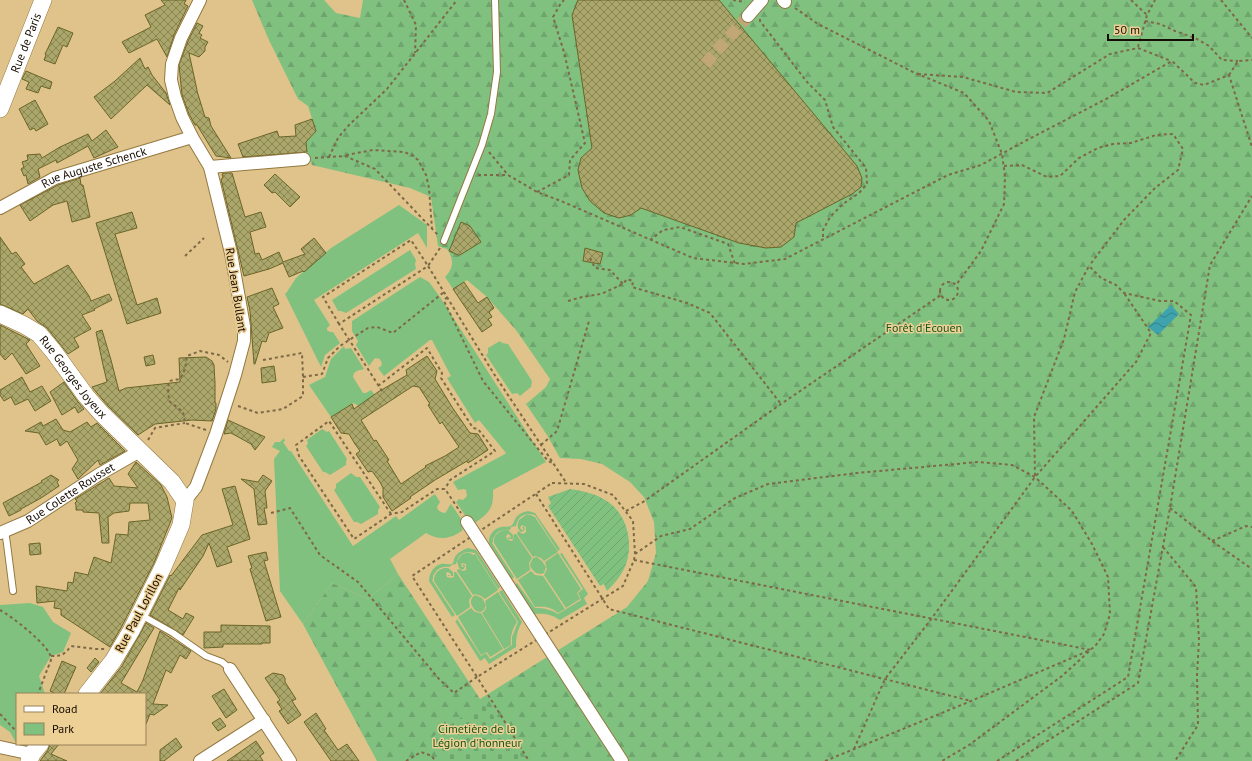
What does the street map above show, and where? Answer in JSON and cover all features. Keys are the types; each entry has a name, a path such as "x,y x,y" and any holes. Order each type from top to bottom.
{"main road":[{"name":"Rue de Paris","path":"0,109 43,0"},
{"name":"Rue Georges Joyeux","path":"0,314 39,334 86,396 101,413 172,482 185,501"},
{"name":"Rue Paul Lorillon","path":"88,693 116,656 132,631 163,567 181,525 185,501"}],"street":[{"name":"Rue Jean Bullant","path":"185,501 196,487 204,468 227,402 244,341 244,326 232,253 210,167 182,117 171,80 172,64 181,38 200,0"},
{"path":"748,16 760,2"},
{"name":"Rue Auguste Schenck","path":"0,208 54,178 192,137"},
{"path":"210,167 304,159"},
{"name":"Rue Colette Rousset","path":"2,532 28,520 98,475 140,451"},
{"path":"467,522 622,761"},
{"path":"230,669 290,761"},
{"path":"200,761 264,720"},
{"path":"0,747 34,753"}],"lane":[{"path":"444,241 482,145 491,114 497,72 494,0"},
{"path":"2,532 8,544 13,591"},
{"path":"139,614 173,633 206,656 222,662 230,669"}],"path":[{"path":"404,0 416,24 415,54"},
{"path":"329,157 338,138 349,125 387,89 457,0"},
{"path":"537,192 569,175 570,160 585,143 564,52 553,17 564,0"},
{"path":"1131,0 1147,15"},
{"path":"1138,48 1147,15 1155,0"},
{"path":"1221,0 1252,38"},
{"path":"784,1 818,24 915,73 964,93 989,121 1002,154 1006,176 1004,204 981,251 956,285"},
{"path":"760,2 760,21 807,82 825,100 833,127 866,168 866,184 859,194 843,204 830,217 823,230 823,240"},
{"path":"1145,21 1160,24 1195,38 1209,46 1222,60 1252,60"},
{"path":"915,73 963,77 1016,92 1047,93 1110,54 1138,48 1172,62 1195,83 1204,85 1229,75 1238,61"},
{"path":"482,145 508,174 537,192 693,258 744,264 785,259 948,176 981,165 1108,98 1172,62"},
{"path":"1229,75 1252,147"},
{"path":"1004,166 1022,165 1048,177 1060,176 1079,158 1098,148 1113,144 1131,143 1156,135 1173,134 1183,149 1178,170 1155,188 1124,220 1089,266 1075,292 1064,339 1034,417 1035,478"},
{"path":"304,159 345,156 373,150 404,152 412,155 418,160 426,175 429,188 432,229"},
{"path":"339,324 428,266 444,241 375,169 345,156"},
{"path":"470,176 508,174"},
{"path":"1016,761 1138,683 1170,508 1210,265 1252,196"},
{"path":"650,240 662,230 680,227 728,244 735,264"},
{"path":"185,256 204,238"},
{"path":"382,391 352,345 323,296 412,240 494,374 567,484"},
{"path":"590,258 596,268 610,270 623,284"},
{"path":"854,749 885,680 1035,478 1136,362 1151,333 1124,293 1116,285 1101,278 1089,266"},
{"path":"568,301 601,294 623,284 627,279 633,281 632,287 687,303 710,313 781,404"},
{"path":"951,282 956,285 958,291 957,296 953,300 943,298 940,290 945,283 951,282"},
{"path":"303,377 322,374 328,358 349,340 368,328 377,327 393,332 444,292"},
{"path":"996,761 1128,677 1190,315 1174,301 1160,301 1124,293"},
{"path":"626,512 643,502 781,404 941,295"},
{"path":"447,297 444,300 483,381 548,461 553,463"},
{"path":"541,445 558,431 589,321"},
{"path":"378,386 428,348 442,373 441,378 473,428 478,429 495,451 450,480 445,489"},
{"path":"185,423 183,412 169,401 168,389 169,381 180,379 185,369 187,356 200,351 219,355 236,369"},
{"path":"227,402 258,414 283,409 303,396 302,353 264,360"},
{"path":"391,514 329,422 296,445 299,456 354,539 391,514 402,512 437,489 445,489"},
{"path":"155,428 185,423 216,434"},
{"path":"635,554 661,536 690,529 735,498 768,484 857,473 978,462 1012,465 1035,478 1072,511 1092,544 1108,577 1110,614 1104,634 1096,645 1062,676 969,745 942,761"},
{"path":"271,513 290,508 320,555 358,582 439,678 454,693 477,677 623,586 635,554 633,521 613,495 584,484 552,483 476,535 412,576 477,677 529,761"},
{"path":"445,489 454,504"},
{"path":"536,494 609,609 972,701"},
{"path":"1170,508 1252,570"},
{"path":"1212,541 1246,526 1252,527"},
{"path":"1163,546 1196,587 1199,640 1197,675 1198,725 1175,761"},
{"path":"634,560 1091,650"},
{"path":"0,610 7,614 50,652 52,660 38,693"},
{"path":"51,656 60,656 66,653 71,646 106,649 116,656"},
{"path":"825,761 972,701 1091,650"},
{"path":"0,714 16,731"},
{"path":"406,761 421,752 432,756 435,761"}],"green space":[{"name":"Forêt d'Écouen","path":"252,0 324,0 336,13 360,18 363,0 1252,0 1252,761 377,761 303,624 332,583 368,599 398,574 480,699 627,607 648,581 656,553 654,522 644,497 630,482 602,464 581,459 560,458 547,435 526,404 546,387 550,379 516,330 487,297 467,280 453,289 445,277 450,270 452,260 447,249 438,246 431,197 410,188 312,165 307,154 306,142 316,131 308,106 298,99 268,38"},
{"path":"399,205 427,225 427,248 418,233 314,300 330,325 327,330 333,332 340,343 325,355 321,367 285,294 296,278 331,248"},
{"path":"410,250 416,260 416,269 346,313 338,311 332,300"},
{"path":"420,277 429,282 440,297 546,462 493,490 493,501 490,510 475,523 473,520 469,521 456,502 459,499 463,500 467,496 466,490 458,490 453,482 506,453 479,420 475,423 447,378 451,376 432,340 384,376 378,368 382,364 380,359 375,358 369,366 356,345 358,341 352,331 352,321"},
{"path":"500,341 508,344 532,381 531,387 520,396 517,393 512,394 486,355 488,353 488,348"},
{"path":"344,346 345,349 351,348 364,369 355,372 353,377 363,393 371,390 375,395 358,406 354,403 352,404 331,417 309,385 325,377 331,359"},
{"path":"322,429 327,432 329,431 347,459 346,465 330,475 323,472 306,446 308,444 307,440"},
{"path":"284,438 285,441 283,442 289,451 291,451 353,546 396,516 399,520 435,494 440,502 437,507 439,510 445,513 451,504 464,523 462,528 463,530 445,538 431,536 426,533 390,559 398,574 368,599 332,583 303,624 280,591 274,459 280,451 272,447 275,442 280,442"},
{"path":"351,473 356,477 360,477 380,507 378,514 361,524 354,522 334,490 336,488 336,484"},
{"path":"570,489 592,494 605,500 613,506 624,521 629,540 627,560 621,575 607,591 604,584 600,586 548,506 551,503 548,497"},
{"path":"528,511 535,513 560,549 558,551 535,515 529,514 521,517 516,526 511,527 510,530 502,530 498,532 492,543 514,577 512,579 489,543 489,538 496,529 511,526 518,516"},
{"path":"526,515 535,517 558,552 544,561 541,558 535,556 533,557 517,534 518,531 523,534 526,532 526,527 524,526 525,530 521,532 518,526 519,520","holes":["522,525 524,526 522,528 524,529 522,530 520,528"]},
{"path":"504,530 508,530 513,535 513,539 508,539 508,537 511,538 508,534 506,536 507,539 511,541 513,540 514,534 516,534 532,558 529,563 530,570 517,579 494,543 496,535"},
{"path":"468,548 476,550 500,587 498,589 475,553 463,553 457,560 456,564 438,570 433,576 432,580 455,615 452,617 429,581 430,576 436,567 441,564 452,564 455,557 462,550"},
{"path":"466,553 473,555 475,554 498,590 485,599 475,594 473,595 457,571 458,569 463,571 466,570 466,564 462,563 462,567 464,564 465,566 464,569 461,570 457,561 462,554"},
{"path":"558,553 581,589 577,593 580,599 566,608 544,575 547,569 545,562"},
{"path":"562,553 588,594 584,598 587,604 560,620 547,614 534,614 515,585 517,583 535,608 547,609 558,614 581,600 578,593 583,589 560,554"},
{"path":"537,557 546,567 544,573 541,574 536,573 531,568 530,564 533,558"},
{"path":"444,568 448,568 453,572 453,576 451,576 448,572 446,573 447,577 454,577 454,572 456,572 472,596 469,600 470,607 457,616 434,581 436,573"},
{"path":"531,571 535,575 543,576 565,609 558,613 548,607 535,607 518,580"},
{"path":"502,590 522,622 517,634 516,647 489,664 485,658 480,661 455,621 457,619 481,656 486,653 490,659 512,645 512,637 518,622 499,592"},
{"path":"498,592 517,622 512,633 511,645 504,649 482,613 486,607 485,601"},
{"path":"475,595 482,598 486,605 484,610 481,612 476,611 472,605 471,601"},
{"path":"30,603 43,607 53,622 71,633 63,652 51,656 39,676 45,693 16,693 16,743 10,732 0,725 0,605"},
{"path":"471,608 475,612 481,613 503,649 490,657 487,652 481,655 458,617"},
{"name":"Cimetière de la Légion d'honneur","path":"484,702 522,758 518,761 442,761 428,740"},
{"path":"17,745 38,745 21,752"}],"water":[{"path":"1171,305 1179,314 1158,335 1148,327"}],"building":[{"path":"161,0 186,0 184,4 188,6 174,35 167,57 157,39 129,53 122,42 151,27 145,15 165,5"},
{"path":"578,0 719,0 857,166 862,178 861,187 852,194 796,223 794,237 781,247 766,248 739,243 641,208 631,215 619,218 604,213 590,201 582,188 578,170 581,158 592,148 572,15"},
{"path":"197,23 203,26 199,33 202,35 200,38 208,42 205,47 205,51 199,57 189,53 197,91 205,117 209,118 211,126 231,158 216,156 197,125 195,125 182,95 179,65"},
{"path":"58,27 73,33 67,47 63,45 55,64 44,60 45,54"},
{"path":"140,58 145,69 148,67 152,75 166,93 170,105 147,85 111,119 94,97 115,81"},
{"path":"26,71 52,82 50,89 41,86 38,93 26,89 29,82 22,79"},
{"path":"35,100 48,124 36,131 34,128 30,130 19,109"},
{"path":"312,119 316,131 306,142 307,152 243,157 238,144 277,131 279,137 296,136 295,125"},
{"path":"106,130 118,147 94,158 88,146 57,163 56,160 38,169 40,177 28,184 26,175 24,176 21,169 24,167 22,162 28,160 27,155 40,154 42,158 60,147 88,134 92,141"},
{"path":"232,173 245,217 261,212 266,227 250,232 255,254 259,253 262,260 279,252 283,262 305,254 301,249 314,238 326,253 304,272 303,271 289,277 283,263 269,269 244,276 221,179 223,178 222,174"},
{"path":"275,174 300,197 290,207 275,192 272,193 264,185"},
{"path":"80,178 90,217 72,222 67,201 53,205 30,221 20,205 58,185"},
{"path":"132,212 137,228 115,234 137,305 157,298 161,313 127,324 96,223"},
{"path":"461,222 470,226 481,242 458,255 449,251"},
{"path":"0,237 12,254 16,252 25,264 21,267 34,284 68,265 91,301 109,294 112,300 94,309 95,310 82,315 91,329 74,338 79,347 68,354 47,328 37,321 28,309 23,314 0,304"},
{"path":"585,248 603,253 600,264 583,261"},
{"path":"464,282 478,303 487,297 494,308 489,312 492,317 488,319 492,325 482,332 453,289"},
{"path":"272,288 279,304 273,307 283,328 269,333 266,342 262,341 254,364 250,311 247,297"},
{"path":"0,325 30,340 26,344 40,366 26,374 12,353 5,360 0,354"},
{"path":"102,330 119,391 126,388 180,382 179,358 206,357 212,361 214,365 216,409 212,421 192,420 155,424 138,435 108,406 92,387 107,382 96,332"},
{"path":"153,355 155,364 146,366 144,357"},
{"path":"427,356 437,371 435,379 452,407 470,433 478,434 488,450 468,463 467,461 435,480 392,511 383,497 383,488 380,482 372,471 368,472 356,454 360,451 349,434 341,433 331,417 352,404 354,409 378,392 407,375 406,370","holes":["413,386 419,387 440,424 442,422 459,447 425,466 426,467 401,484 387,461 389,460 376,440 374,441 361,420"]},
{"path":"274,366 276,381 262,383 261,368"},
{"path":"22,377 30,392 42,386 51,401 35,411 28,399 15,405 11,397 4,401 0,395 0,390"},
{"path":"64,382 84,409 78,413 75,407 62,415 50,392"},
{"path":"56,419 63,430 70,432 87,422 91,427 97,423 125,451 100,465 98,460 78,479 72,469 78,460 67,441 60,446 57,439 46,445 39,433 25,431 41,422 43,426"},
{"path":"228,420 265,437 255,450 251,444 231,433 224,434"},
{"path":"136,462 161,485 167,497 172,518 154,563 110,647 61,615 61,609 54,608 55,601 37,603 36,586 67,591 68,582 73,583 75,572 88,575 94,557 111,563 116,534 128,535 129,522 150,520 148,503 130,503 129,511 114,513 108,517 109,543 102,543 99,513 76,510 75,503 77,501 75,499 109,478 114,486 138,488 128,474"},
{"path":"51,475 59,480 57,482 59,486 9,516 3,503 42,482 41,481"},
{"path":"263,475 272,481 265,491 267,508 264,508 267,524 258,525 254,489 241,479 258,482"},
{"path":"235,486 250,539 227,547 232,562 217,567 209,543 203,556 180,590 179,588 168,610 183,619 186,613 194,617 183,635 150,615 170,575 171,576 202,535 233,525 222,489"},
{"path":"40,543 41,554 30,555 29,544"},
{"path":"266,552 268,560 264,561 281,617 266,621 250,569 252,568 248,556"},
{"path":"146,623 154,628 121,683 137,692 143,680 160,631 191,651 186,659 180,655 171,673 166,670 153,704 168,705 154,715 150,714 146,724 146,693 101,693 122,666"},
{"path":"221,625 270,626 270,643 223,644 223,647 204,648 204,632 221,632"},
{"path":"95,658 99,662 91,672 87,668"},
{"path":"62,661 76,667 64,693 54,693 50,691"},
{"path":"273,673 283,675 285,678 285,682 296,699 292,701 301,715 288,724 279,711 282,709 277,702 280,700 265,678"},
{"path":"224,689 237,710 226,718 212,696"},
{"path":"316,713 326,729 324,730 338,750 347,744 359,761 331,761 304,722"},
{"path":"220,718 226,726 218,731 212,723"},
{"path":"176,738 182,747 164,761 160,761 160,750"},
{"path":"256,741 264,753 260,756 263,761 227,761"},
{"path":"50,745 58,745 51,754 67,761 40,761"}],"tunnel":[{"path":"705,64 748,16"}]}
